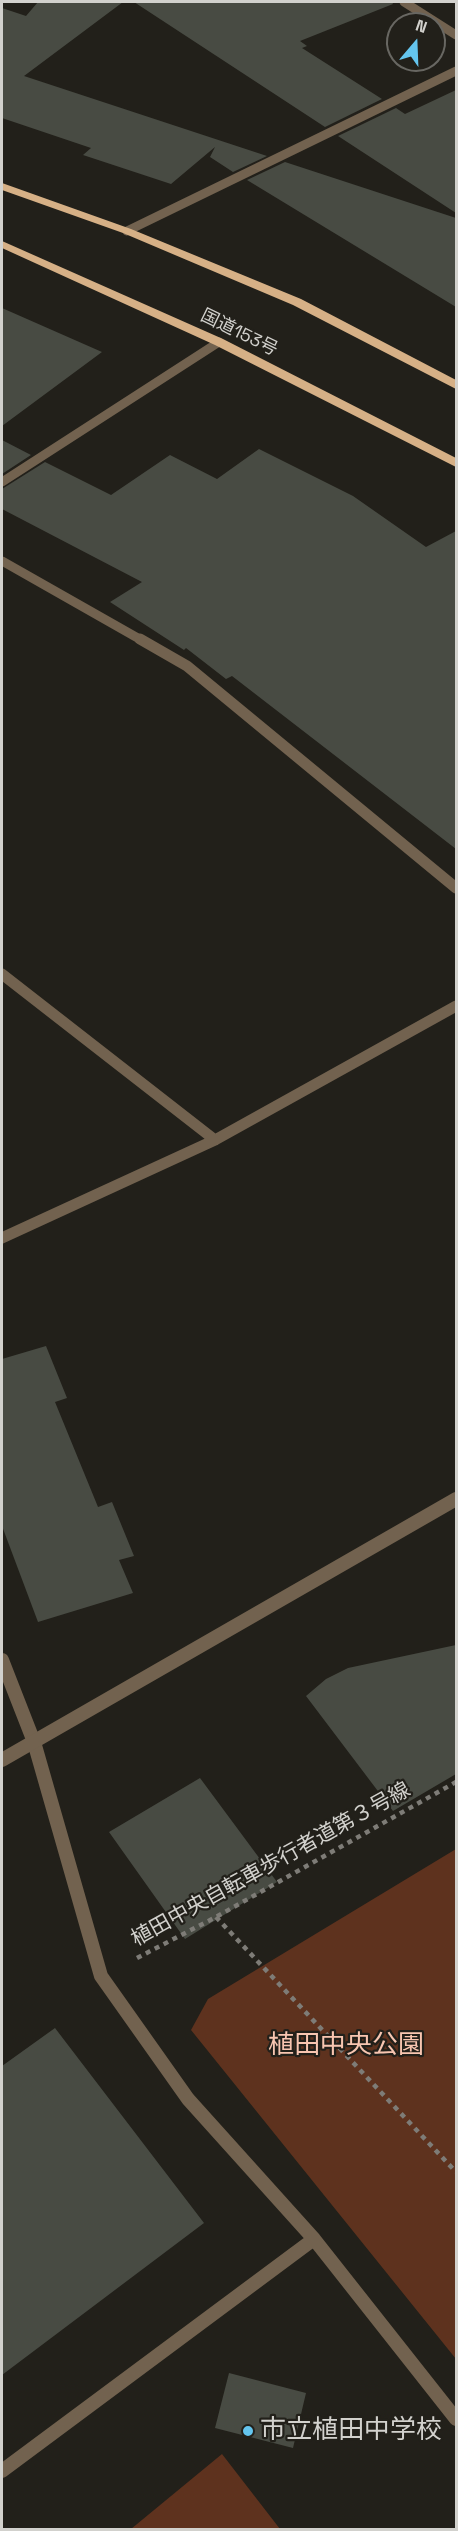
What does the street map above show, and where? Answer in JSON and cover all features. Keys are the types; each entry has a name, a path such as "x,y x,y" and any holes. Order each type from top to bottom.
{"highway":[{"path":"2,186 127,231 297,302 456,385"},
{"name":"国道153号","path":"2,244 219,342 456,463"}],"street":[{"path":"404,2 456,35"},
{"path":"127,231 456,71"},
{"path":"2,482 219,342"},
{"path":"2,561 187,666 456,888"},
{"path":"2,974 215,1140"},
{"path":"2,1238 215,1140 456,1006"},
{"path":"2,1760 456,1499"},
{"path":"2,1660 34,1742 101,1976 188,2099 314,2239 456,2419"},
{"path":"2,2471 314,2239"}],"path":[{"name":"植田中央自転車歩行者道第３号線","path":"101,1976 216,1917 456,1782"},
{"path":"216,1917 456,2172"}],"green space":[{"name":"植田中央公園","path":"456,1849 456,2359 191,2030 208,1999"},
{"path":"222,2454 280,2529 131,2529"}],"building":[{"path":"38,2 123,2 24,76 267,156 233,172 210,157 215,147 171,184 83,155 91,148 2,118 2,8 26,16"},
{"path":"134,2 392,2 393,4 300,41 307,46 302,48 382,99 325,127"},
{"path":"456,90 456,213 338,136 396,108 405,114"},
{"path":"285,162 456,218 456,307 247,180"},
{"path":"2,308 102,352 2,426"},
{"path":"2,440 31,455 2,474"},
{"path":"259,449 353,496 426,547 456,531 456,849 232,676 226,679 186,648 184,650 110,602 142,582 2,509 2,489 45,462 111,495 170,455 217,479"},
{"path":"46,1346 67,1398 55,1402 98,1507 112,1502 134,1556 119,1560 133,1593 38,1622 2,1526 2,1359"},
{"path":"456,1645 456,1774 393,1811 306,1696 326,1679 348,1668"},
{"path":"200,1778 277,1882 185,1939 109,1832"},
{"path":"55,2028 204,2223 2,2375 2,2066"},
{"path":"229,2373 306,2393 293,2448 215,2428"}],"place":[{"name":"市立植田中学校","path":"248,2431"}]}
